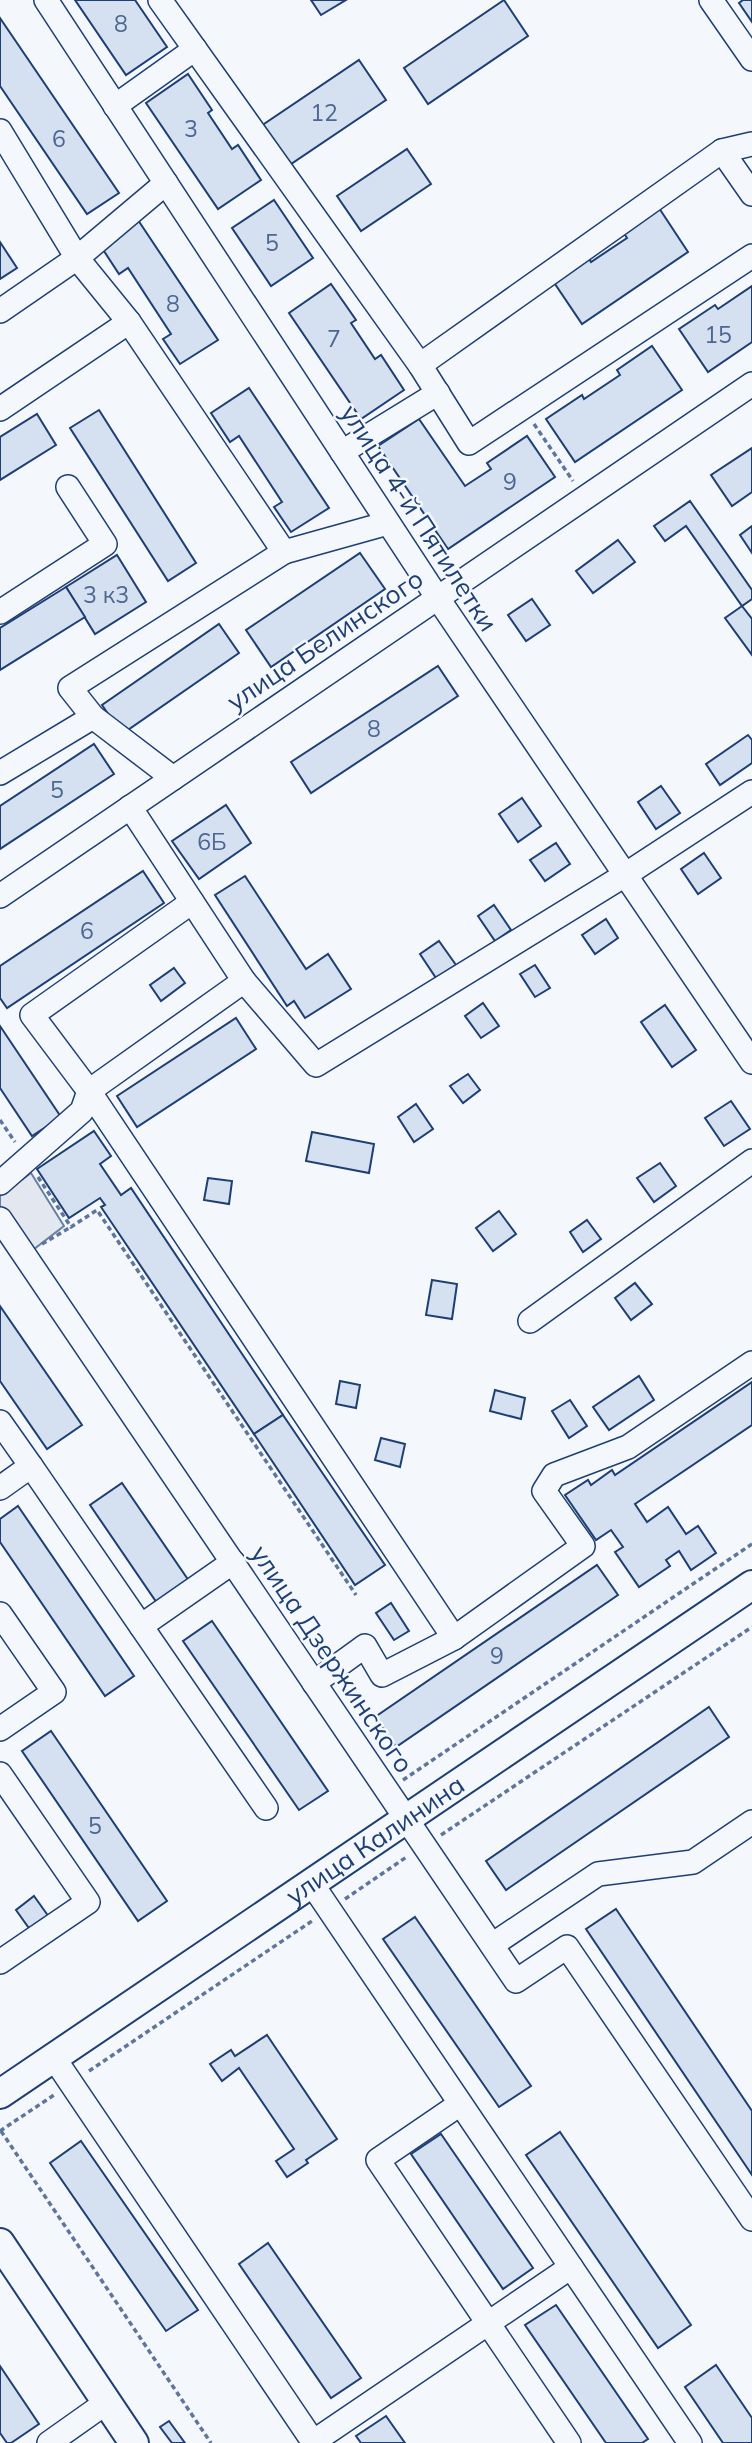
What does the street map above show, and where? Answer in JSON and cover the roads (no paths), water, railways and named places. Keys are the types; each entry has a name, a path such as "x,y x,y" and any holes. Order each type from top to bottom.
{"main road":[{"name":"улица Калинина","path":"0,2094 752,1585"},
{"path":"0,2244 134,2443"}],"street":[{"name":"улица 4-й Пятилетки","path":"46,0 437,597 752,1062"},
{"path":"160,0 420,365 469,443 752,256"},
{"path":"711,0 752,60"},
{"path":"115,106 195,48"},
{"path":"0,131 77,258 129,322 284,552"},
{"path":"420,365 722,151 752,144"},
{"path":"722,151 752,194"},
{"path":"0,311 77,258 166,183"},
{"path":"0,409 129,322"},
{"name":"улица Белинского","path":"0,896 752,384"},
{"path":"342,452 438,393"},
{"path":"0,612 105,544 68,487"},
{"path":"173,778 93,717 70,688 284,552 388,523"},
{"path":"0,773 93,717"},
{"path":"130,807 244,981 316,1065 625,875 752,792"},
{"path":"192,902 32,1015 89,1091 454,1638"},
{"path":"0,1183 82,1111 89,1091 244,981"},
{"path":"530,1321 752,1161"},
{"name":"улица Дзержинского","path":"1,1224 516,1981 567,1947 752,2219"},
{"path":"314,1683 365,1646 382,1675 454,1638 583,1546 544,1491 554,1475 628,1447 752,1363"},
{"path":"0,1422 265,1808"},
{"path":"0,1488 31,1466"},
{"path":"141,1626 233,1562"},
{"path":"0,1614 54,1692 0,1729"},
{"path":"0,1773 88,1902 0,1962"},
{"path":"492,1945 598,1874 693,1862 752,1822"},
{"path":"312,1884 571,2267 682,2440"},
{"path":"54,2058 313,2442 571,2267"},
{"path":"460,2104 378,2160 569,2443"},
{"path":"49,2443 107,2402"}]}
